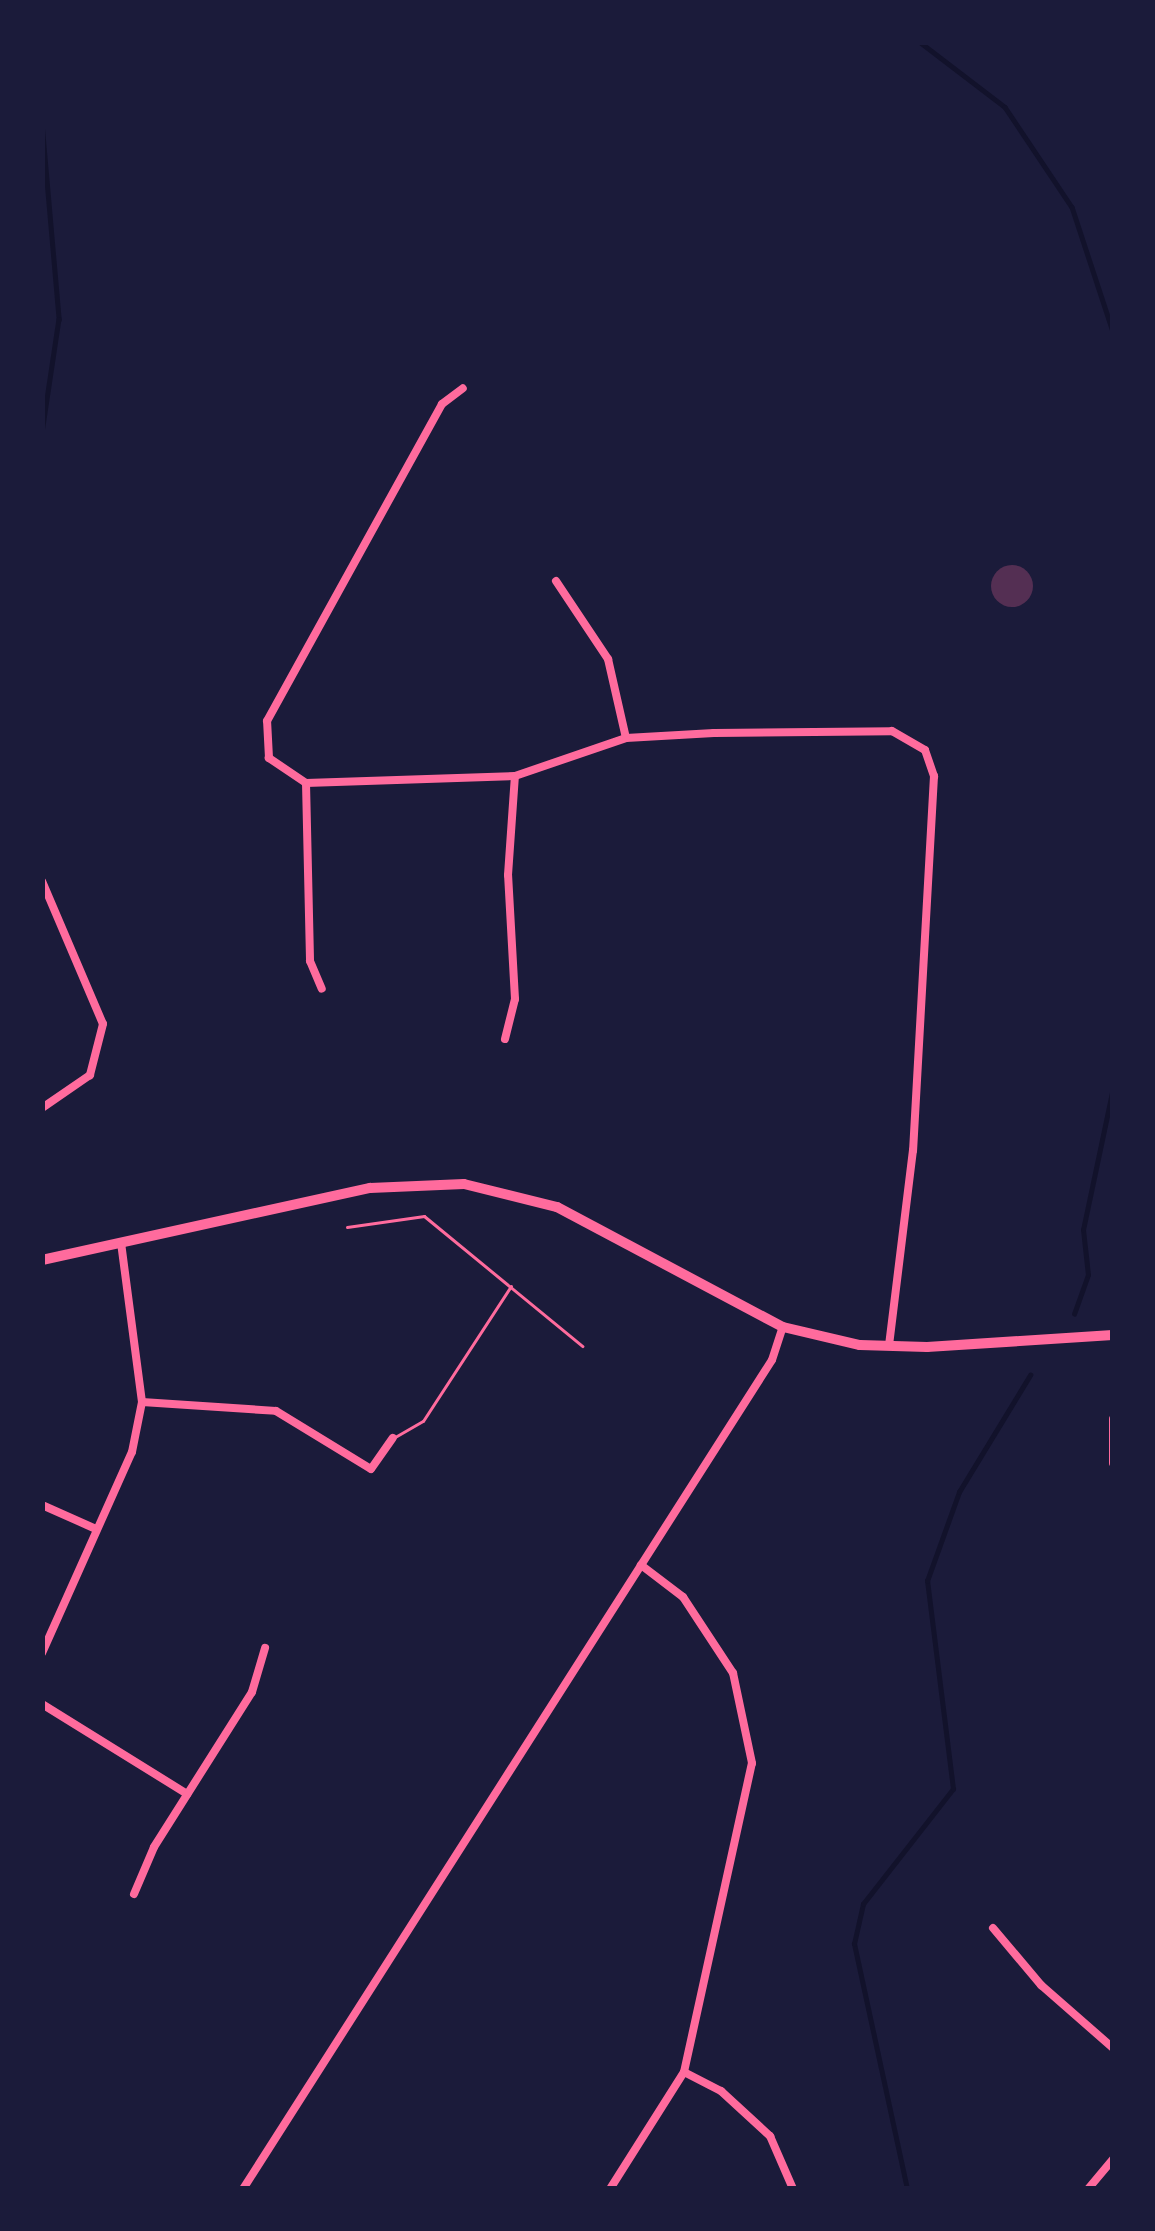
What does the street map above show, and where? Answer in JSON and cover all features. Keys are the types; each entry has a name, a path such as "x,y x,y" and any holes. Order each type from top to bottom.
{"main road":[{"path":"42,1260 370,1188 464,1184 557,1207 783,1327 889,1346 1113,1335"}],"street":[{"path":"463,388 442,404 267,722 269,758 306,783 515,776 626,738 892,731 919,744 932,763 913,1150 889,1346"},
{"path":"556,580 608,659 626,738"},
{"path":"505,1039 514,998 508,874 515,776"},
{"path":"306,783 310,961 322,989"},
{"path":"42,881 103,1024 89,1075 42,1108"},
{"path":"42,1653 132,1452 142,1402 121,1244"},
{"path":"243,2189 772,1360 783,1327"},
{"path":"142,1402 276,1411 371,1469 393,1438"},
{"path":"1113,1419 1113,1463"},
{"path":"42,1505 96,1529"},
{"path":"610,2189 684,2072 746,1809 751,1741 724,1655 683,1597 641,1565"},
{"path":"134,1894 187,1794 252,1692 265,1648"},
{"path":"42,1704 187,1794"},
{"path":"993,1928 1041,1985 1113,2048"},
{"path":"684,2072 721,2091 770,2136 793,2189"},
{"path":"1088,2189 1113,2158"}],"lane":[{"path":"346,1227 424,1216 582,1346"},
{"path":"393,1438 423,1421 511,1286"}],"building":[{"path":"1012,565 1027,571 1033,586 1027,601 1012,607 997,601 991,586 997,571"}],"waterway":[{"path":"920,42 1005,107 1072,207 1113,332"},
{"path":"42,123 59,319 42,433"},
{"path":"1074,1314 1088,1275 1083,1230 1113,1088"},
{"path":"907,2189 854,1944 863,1904 953,1789 927,1581 959,1492 1030,1375"}]}
